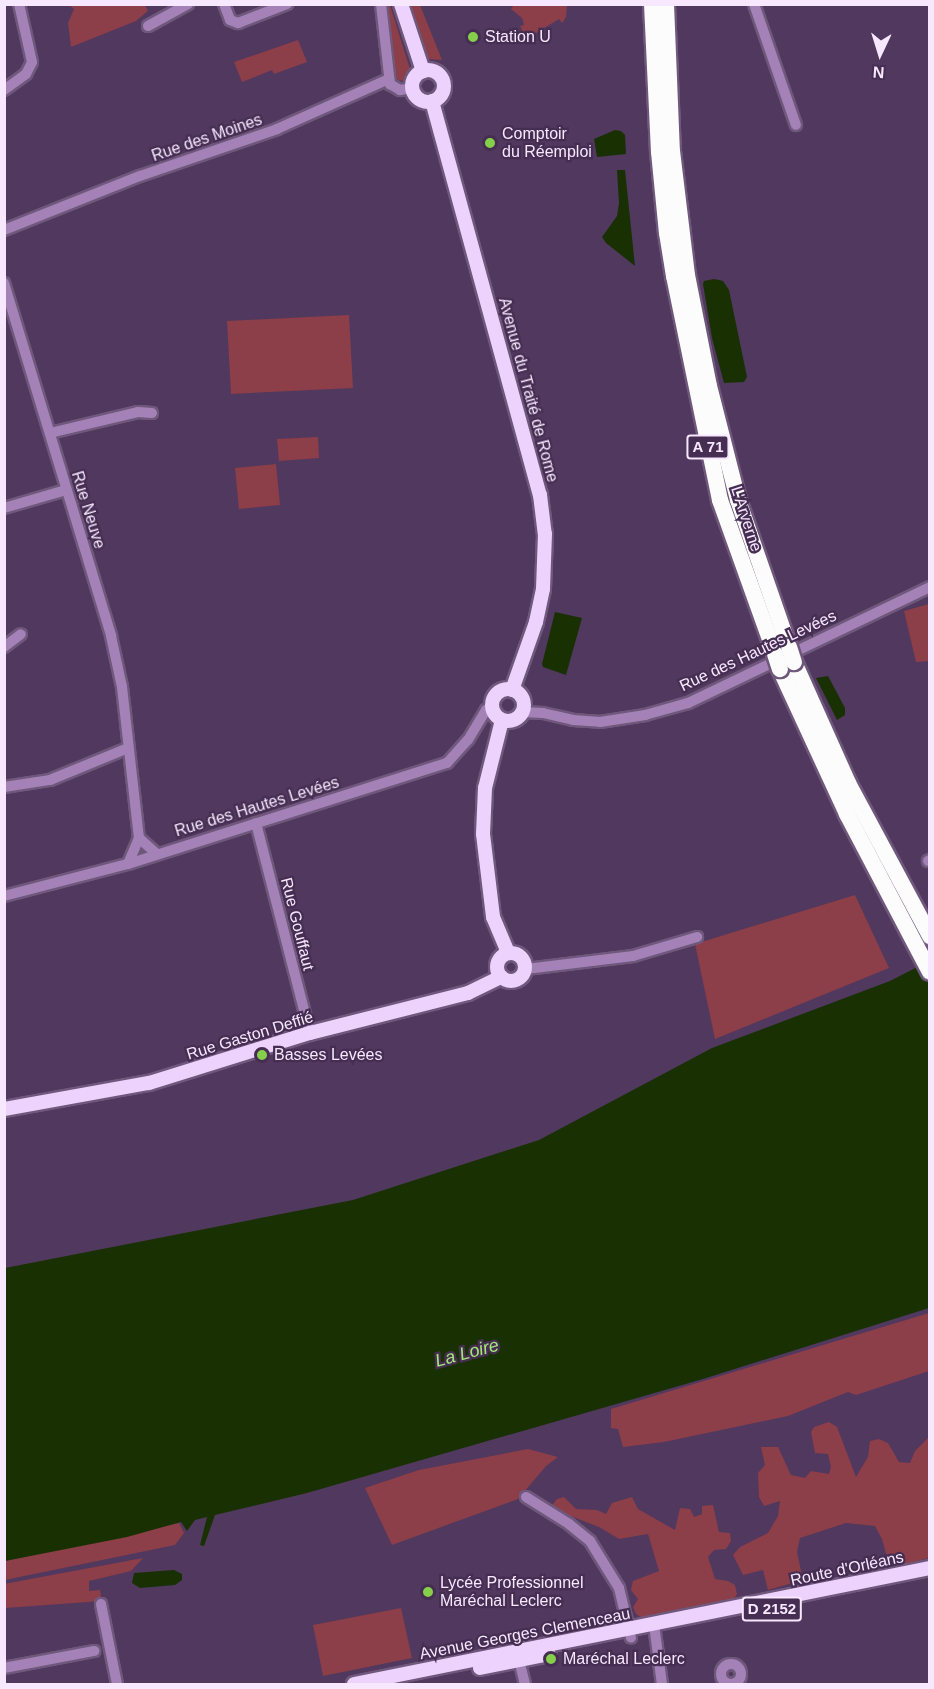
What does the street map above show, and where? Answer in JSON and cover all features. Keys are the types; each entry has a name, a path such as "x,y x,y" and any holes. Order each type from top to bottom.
{"highway":[{"name":"L'Arverne","path":"652,4 659,152 667,233 720,500 784,658 920,930 930,972"},
{"name":"L'Arverne","path":"666,4 672,151 689,286 709,386 738,500 784,658"}],"main road":[{"path":"401,4 423,71"},
{"path":"423,71 435,72 443,80 443,91 432,101 420,99 413,88 416,77 423,71"},
{"name":"Avenue du Traité de Rome","path":"432,101 435,119 533,463 545,534 543,589 536,622 512,690"},
{"path":"512,690 522,699 522,712 516,719 502,720 492,707 498,693 512,690"},
{"path":"502,720 485,788 483,834 493,917 508,953"},
{"path":"508,953 521,956 526,969 517,981 508,981 501,977 497,964 501,957 508,953"},
{"name":"Rue Gaston Deffié","path":"4,1109 149,1083 310,1033 468,993 501,977"},
{"name":"Route d'Orléans","path":"661,1628 930,1568"},
{"name":"Route d'Orléans","path":"661,1628 735,1619 803,1600 930,1574"},
{"name":"Avenue Georges Clemenceau","path":"354,1684 661,1628"},
{"name":"Avenue Georges Clemenceau","path":"519,1660 614,1641 630,1634"},
{"name":"D 2152","path":"396,1684 519,1660"}],"street":[{"path":"4,90 26,74 32,62 19,4"},
{"path":"148,26 188,4"},
{"path":"224,4 230,20 238,23 287,4"},
{"path":"381,4 389,78 395,89 413,88"},
{"path":"754,4 796,124"},
{"name":"Rue des Moines","path":"4,230 125,182 277,129 389,78"},
{"name":"Rue Neuve","path":"4,283 111,636 122,687 139,838"},
{"path":"50,433 138,412 152,413"},
{"path":"4,508 66,490"},
{"name":"Rue des Hautes Levées","path":"522,712 600,722 645,715 688,703 930,587"},
{"path":"4,647 21,634"},
{"name":"Rue des Hautes Levées","path":"4,896 128,864 447,763 468,740 486,711 492,707"},
{"path":"4,787 50,780 128,748"},
{"name":"Rue Gouffaut","path":"256,823 310,1033"},
{"path":"128,864 139,838 157,854"},
{"path":"526,969 633,956 697,937"},
{"path":"525,1497 569,1524 590,1541 618,1588 630,1634"},
{"path":"101,1604 117,1684"},
{"path":"661,1628 662,1684"},
{"path":"4,1668 94,1651"},
{"path":"519,1660 525,1684"}],"shaded area":[{"path":"69,5 145,5 148,11 136,21 71,47 68,23 74,9"},
{"path":"383,5 390,5 410,69 403,81 398,80 393,70"},
{"path":"410,5 420,5 442,60 428,59"},
{"path":"514,5 567,5 566,17 562,23 559,19 531,36 532,41 528,42 520,26 524,25 522,18 511,9"},
{"path":"298,40 307,62 274,74 272,70 242,82 234,62"},
{"path":"349,315 353,388 231,394 227,321"},
{"path":"318,437 319,458 279,461 277,439"},
{"path":"276,464 280,505 239,509 235,468"},
{"path":"929,604 929,661 916,662 904,611"},
{"path":"855,895 889,968 715,1039 695,944"},
{"path":"929,1313 929,1371 856,1395 848,1392 788,1416 664,1442 623,1447 618,1429 611,1428 611,1409"},
{"path":"829,1422 837,1427 856,1477 868,1457 870,1441 879,1439 888,1443 899,1462 910,1463 915,1451 929,1437 929,1558 890,1568 882,1539 875,1526 846,1523 800,1538 797,1552 803,1580 768,1590 763,1570 743,1575 733,1555 740,1547 768,1533 778,1516 780,1501 764,1506 759,1497 758,1473 765,1465 761,1447 778,1447 791,1475 805,1478 811,1471 829,1474 831,1467 828,1454 815,1453 811,1432 814,1427"},
{"path":"528,1449 558,1457 546,1466 518,1499 392,1545 365,1488 419,1470"},
{"path":"564,1497 576,1509 597,1510 606,1514 612,1503 632,1497 638,1509 675,1530 680,1508 690,1509 694,1517 702,1514 702,1506 713,1505 719,1532 730,1533 731,1541 726,1549 714,1550 708,1557 715,1579 728,1581 735,1585 737,1594 734,1599 715,1605 643,1619 636,1614 633,1607 638,1599 631,1590 633,1581 659,1571 648,1534 619,1539 599,1527 550,1508 557,1499"},
{"path":"179,1523 184,1533 175,1545 5,1580 5,1561"},
{"path":"143,1558 131,1571 89,1581 89,1591 100,1590 102,1601 5,1608 4,1584"},
{"path":"401,1608 412,1658 323,1676 313,1625"}],"water":[{"path":"615,130 625,135 626,154 597,157 594,139"},
{"path":"617,170 625,170 635,266 606,243 602,237 617,216 619,203"},
{"path":"714,279 723,281 729,290 747,377 744,382 724,383 712,338 703,284 704,281"},
{"path":"555,612 582,618 566,675 543,667 542,664"},
{"path":"828,676 845,708 845,715 837,720 816,678"},
{"name":"La Loire","path":"929,961 929,1308 703,1379 307,1493 215,1515 204,1546 200,1545 207,1517 195,1520 187,1531 181,1522 127,1537 5,1561 5,1268 353,1200 539,1140 712,1048 890,981"},
{"path":"174,1570 182,1574 182,1580 175,1585 140,1588 132,1583 134,1573"}],"place":[{"name":"Station U","path":"473,37"},
{"name":"Comptoir du Réemploi","path":"490,143"},
{"name":"Basses Levées","path":"262,1055"},
{"name":"Lycée Professionnel Maréchal Leclerc","path":"428,1592"},
{"name":"Maréchal Leclerc","path":"551,1659"}]}
